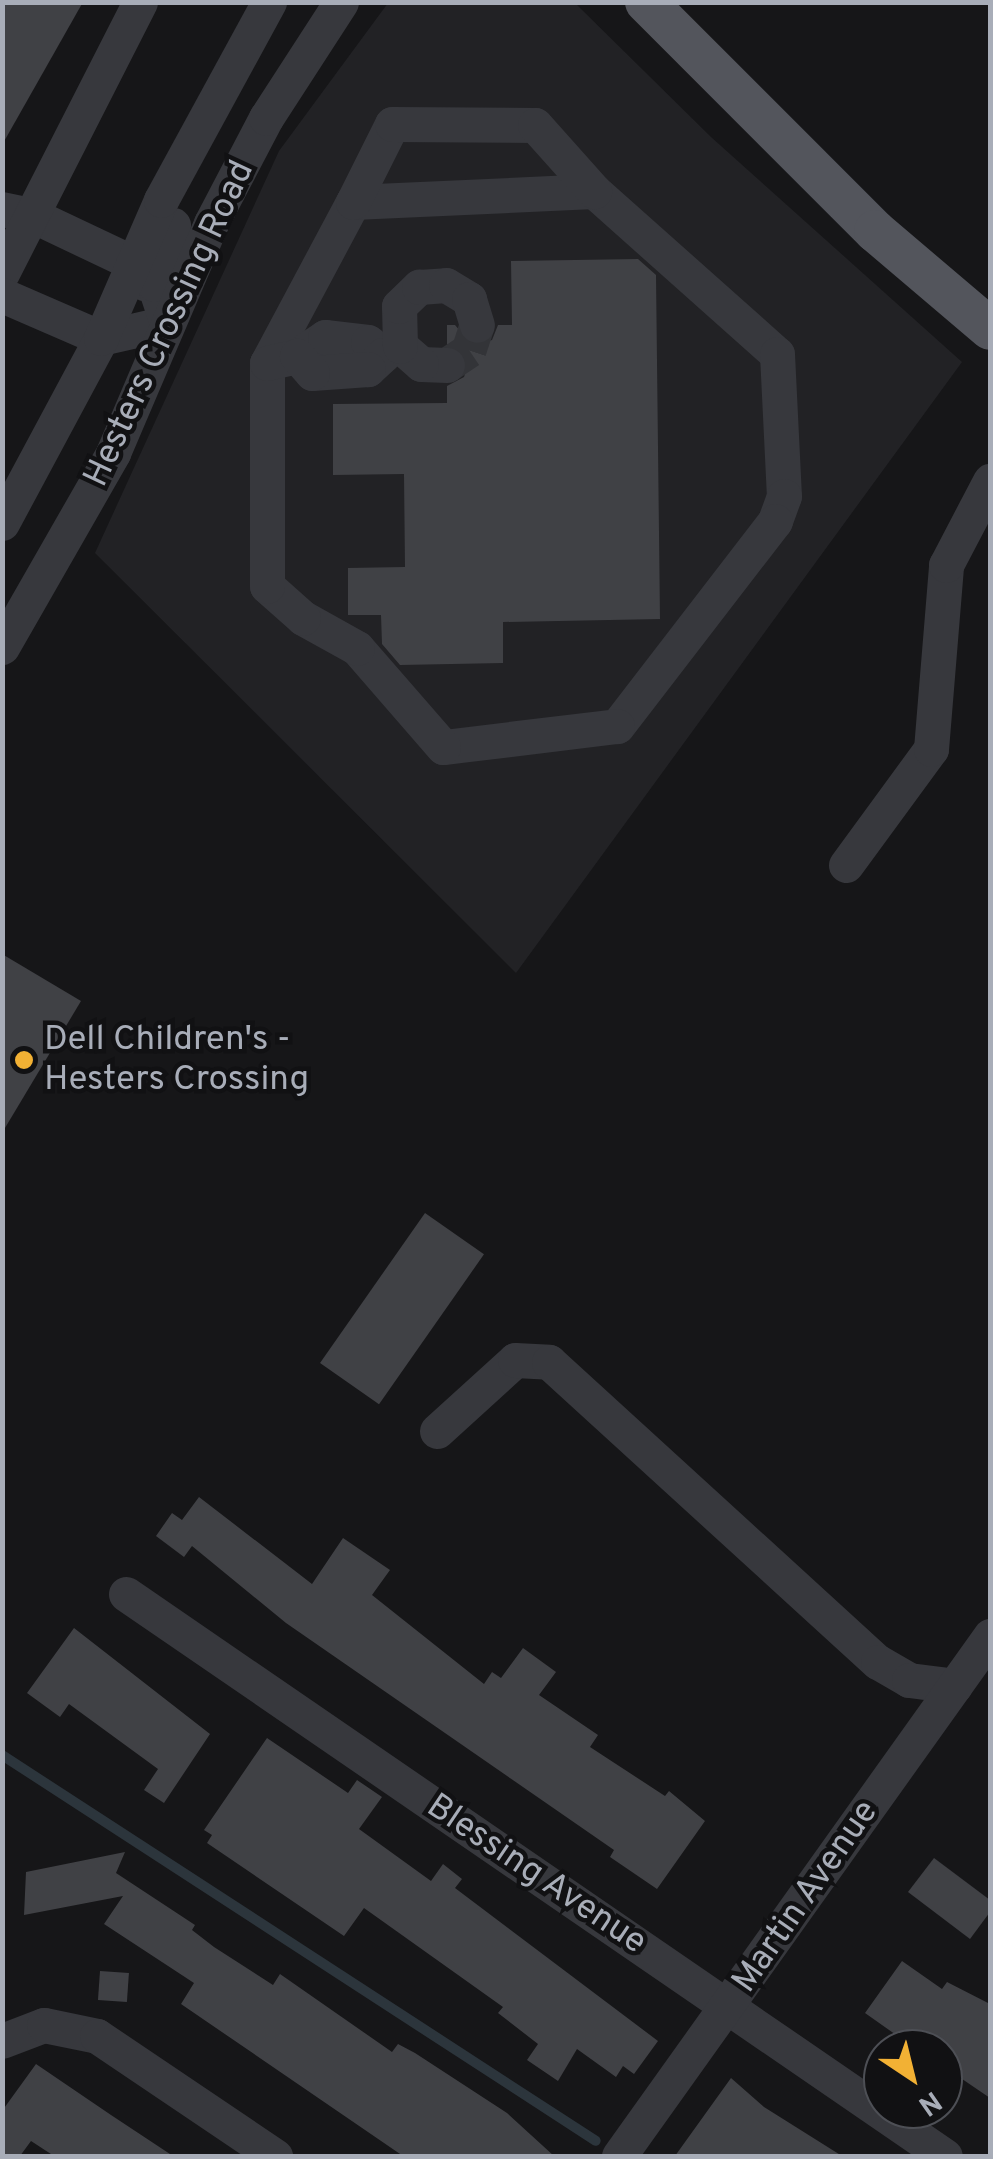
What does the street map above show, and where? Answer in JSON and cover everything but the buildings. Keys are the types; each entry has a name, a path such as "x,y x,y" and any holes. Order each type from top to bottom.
{"main road":[{"path":"646,2 875,231 990,329"}],"street":[{"path":"2,273 18,212 140,2"},
{"name":"Hesters Crossing Road","path":"2,522 100,338 132,264 218,91 269,2"},
{"name":"Hesters Crossing Road","path":"2,647 113,454 167,323 266,118 341,2"},
{"path":"167,323 154,284 160,251 219,132 218,91"},
{"path":"392,124 535,125 594,190 777,354 783,478 775,521 618,726 443,747 356,648 302,618 267,586 282,360 392,124"},
{"path":"354,202 594,190"},
{"path":"18,212 132,264 167,323"},
{"path":"282,360 312,374 368,368 391,350 395,319 419,287 458,290 476,311 478,325"},
{"path":"2,295 100,338 167,323"},
{"path":"391,350 420,364 447,365"},
{"path":"846,866 931,749 946,565 990,481"},
{"path":"437,1431 515,1360 549,1362 878,1662 908,1680 955,1686"},
{"name":"Blessing Avenue","path":"126,1594 945,2156"},
{"name":"Martin Avenue","path":"619,2156 990,1636"},
{"path":"2,2041 44,2025 96,2036 275,2156"}],"shaded area":[{"path":"388,3 575,3 711,137 962,362 516,973 95,553 279,151"}],"waterway":[{"path":"2,1755 596,2141"}],"tunnel":[{"path":"447,365 469,350 477,325"}],"place":[{"name":"Dell Children's - Hesters Crossing","path":"24,1060"}]}
